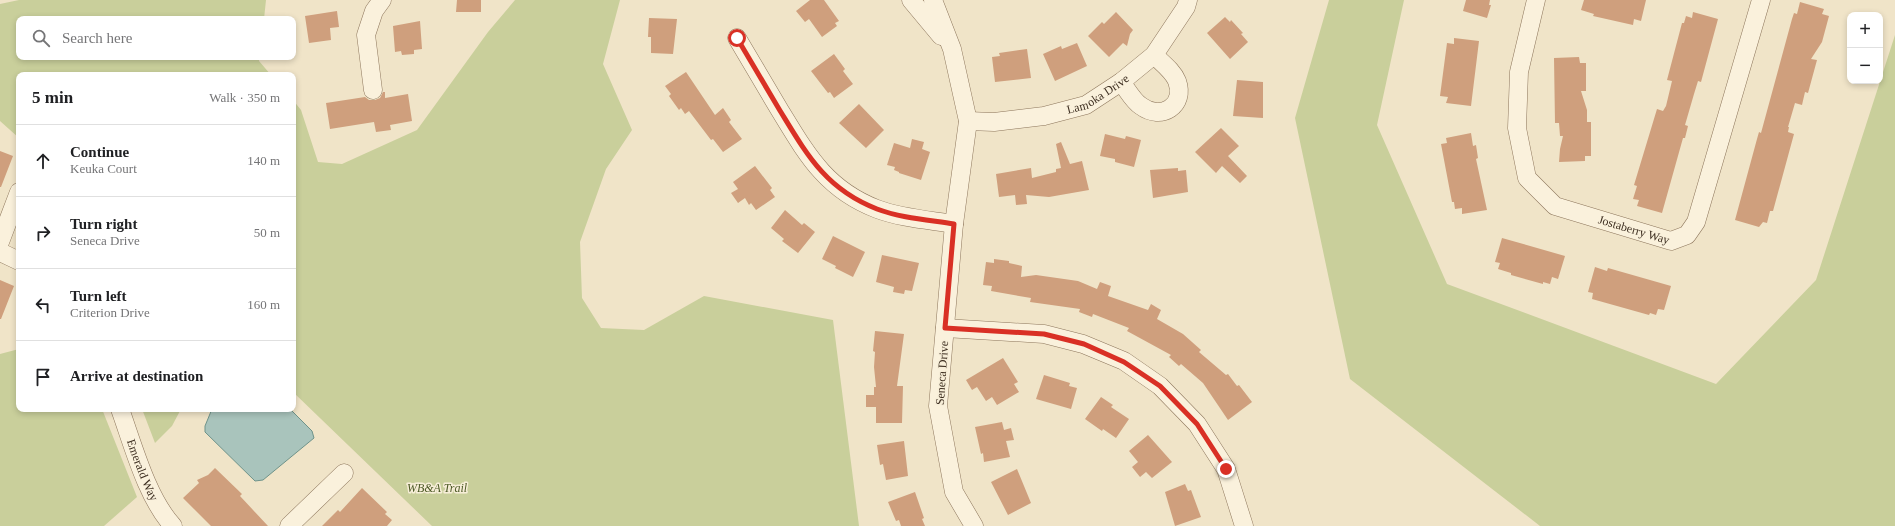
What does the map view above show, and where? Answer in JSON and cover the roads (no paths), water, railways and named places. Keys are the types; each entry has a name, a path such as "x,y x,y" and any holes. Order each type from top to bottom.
{"street":[{"path":"373,90 366,35 374,11 382,0"},
{"name":"Seneca Drive","path":"912,0 952,49"},
{"name":"Seneca Drive","path":"933,0 952,49 968,121 954,224 938,406 954,492 974,526"},
{"name":"Lamoka Drive","path":"968,121 994,122 1044,116 1086,105 1121,82 1154,55 1186,7 1188,0"},
{"name":"Jostaberry Way","path":"1536,0 1519,72 1517,128 1527,178 1555,206 1672,241 1687,235 1696,222 1761,0"},
{"path":"737,38 809,158 826,177 852,197 877,209 900,216 954,224"},
{"path":"1121,82 1140,106 1151,112 1162,113 1173,107 1178,98 1179,90 1176,80 1154,55"},
{"path":"0,242 16,200"},
{"path":"0,252 16,260"},
{"path":"945,328 1044,334 1084,344 1124,362 1154,382 1197,424 1226,469 1244,526"},
{"name":"Emerald Way","path":"121,412 152,495 166,518 173,526"},
{"path":"289,526 344,473"}],"water":[{"path":"211,412 293,412 312,431 314,438 263,480 255,481 205,432 205,426"}],"park label":[{"name":"WB&A Trail","path":"437,488"}]}
